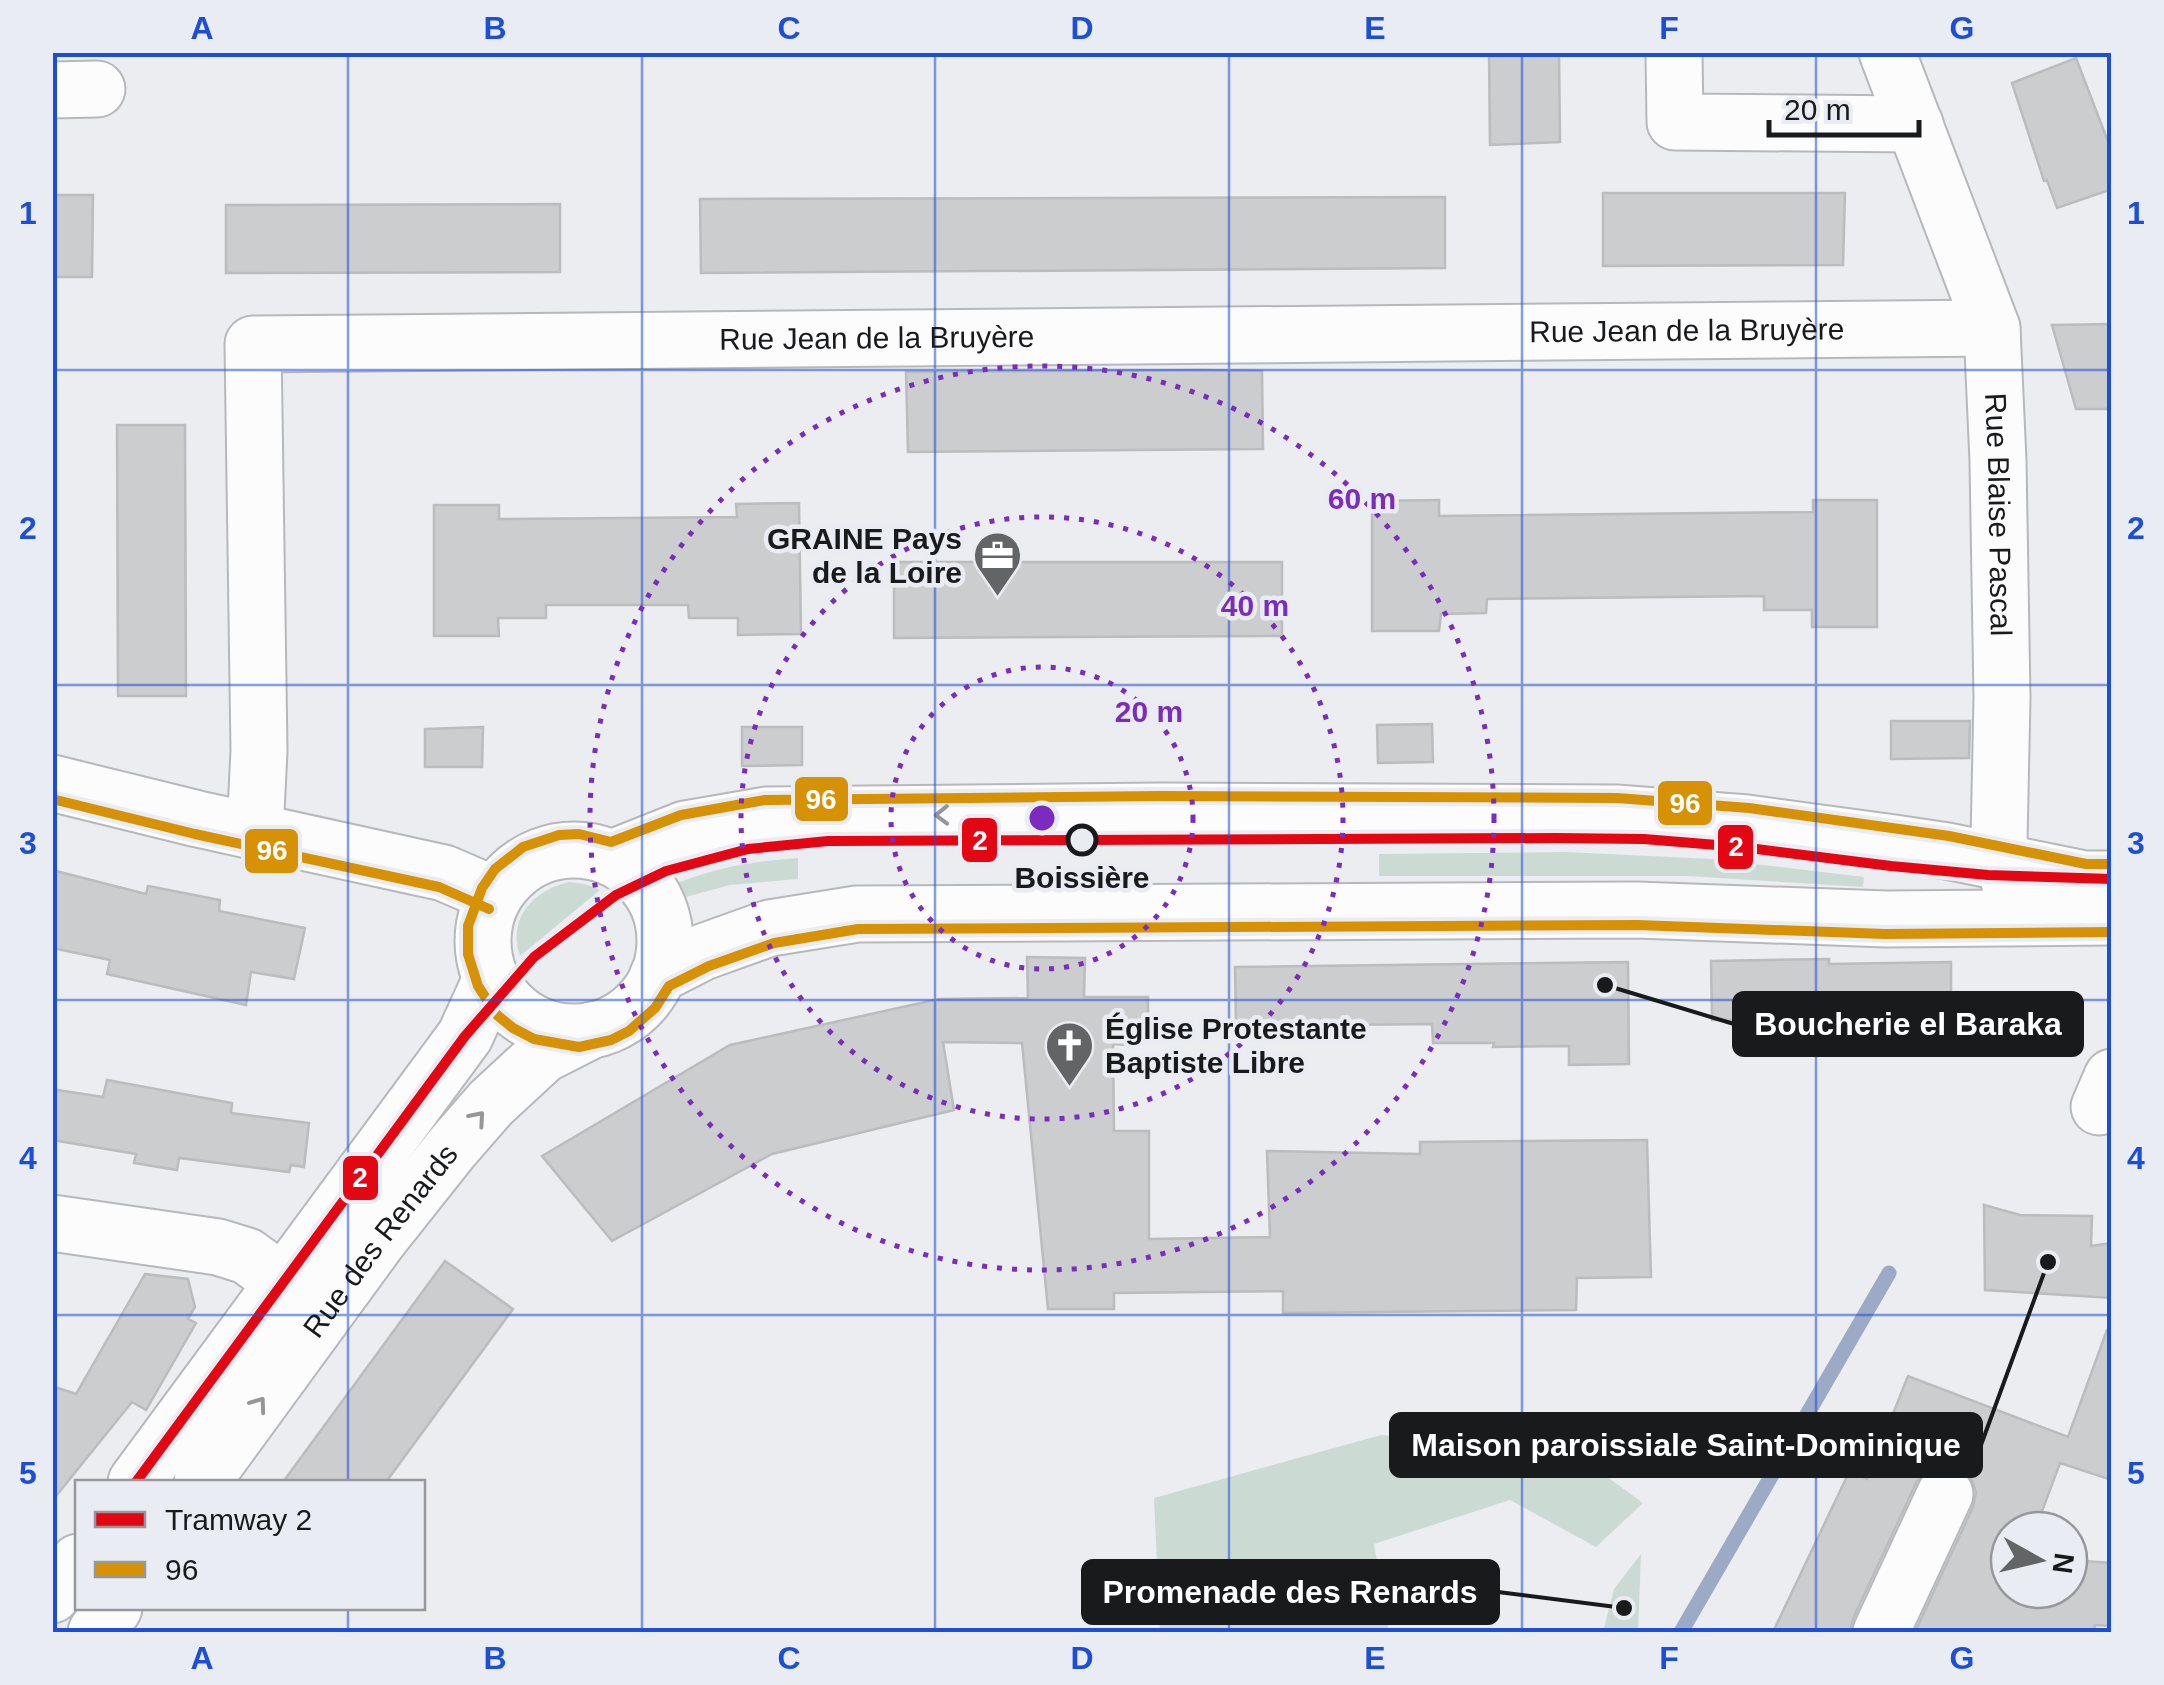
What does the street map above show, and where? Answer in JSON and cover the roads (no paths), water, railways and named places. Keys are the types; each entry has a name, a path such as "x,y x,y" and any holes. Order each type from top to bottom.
{"street":[{"path":"1674,52 1675,122 1915,124"},
{"name":"Rue Blaise Pascal","path":"1887,52 1992,328 2002,658 1999,841 2018,920"},
{"name":"Rue Jean de la Bruyère","path":"255,832 259,751 253,344 1992,328"},
{"path":"52,783 444,873 495,895"},
{"path":"612,858 685,829 766,816 1160,811 1616,813 1747,823 1912,845 2004,862 2098,898"},
{"path":"578,849 612,858 640,878 660,911 665,938 658,974 644,998 607,1026 578,1032 553,1030 509,1005 492,980 483,953 483,929 495,895 506,880 544,854 578,849"},
{"path":"658,974 703,952 770,928 856,914 1638,910 2018,920 2098,898"},
{"path":"137,1480 465,1036 492,980"},
{"name":"Rue des Renards","path":"203,1480 451,1149 491,1103 542,1055 592,1030"},
{"path":"52,1223 218,1247 247,1256 284,1283"},
{"path":"1881,1632 1945,1494"},
{"path":"53,1595 75,1566"},
{"path":"96,1632 112,1610"}],"waterway":[{"path":"1681,1632 1889,1273"}],"tram line":[{"name":"2","path":"137,1480 465,1036 534,957 616,895 666,871 748,849 828,841 1555,838 1644,839 1988,875 2112,879"}],"place":[{"name":"GRAINE Pays de la Loire","path":"997,598"},
{"name":"Boissière","path":"1082,840"},
{"name":"Boucherie el Baraka","path":"1605,985"},
{"name":"Église Protestante Baptiste Libre","path":"1070,1088"},
{"name":"Maison paroissiale Saint-Dominique","path":"2048,1262"},
{"name":"Promenade des Renards","path":"1624,1608"}]}
